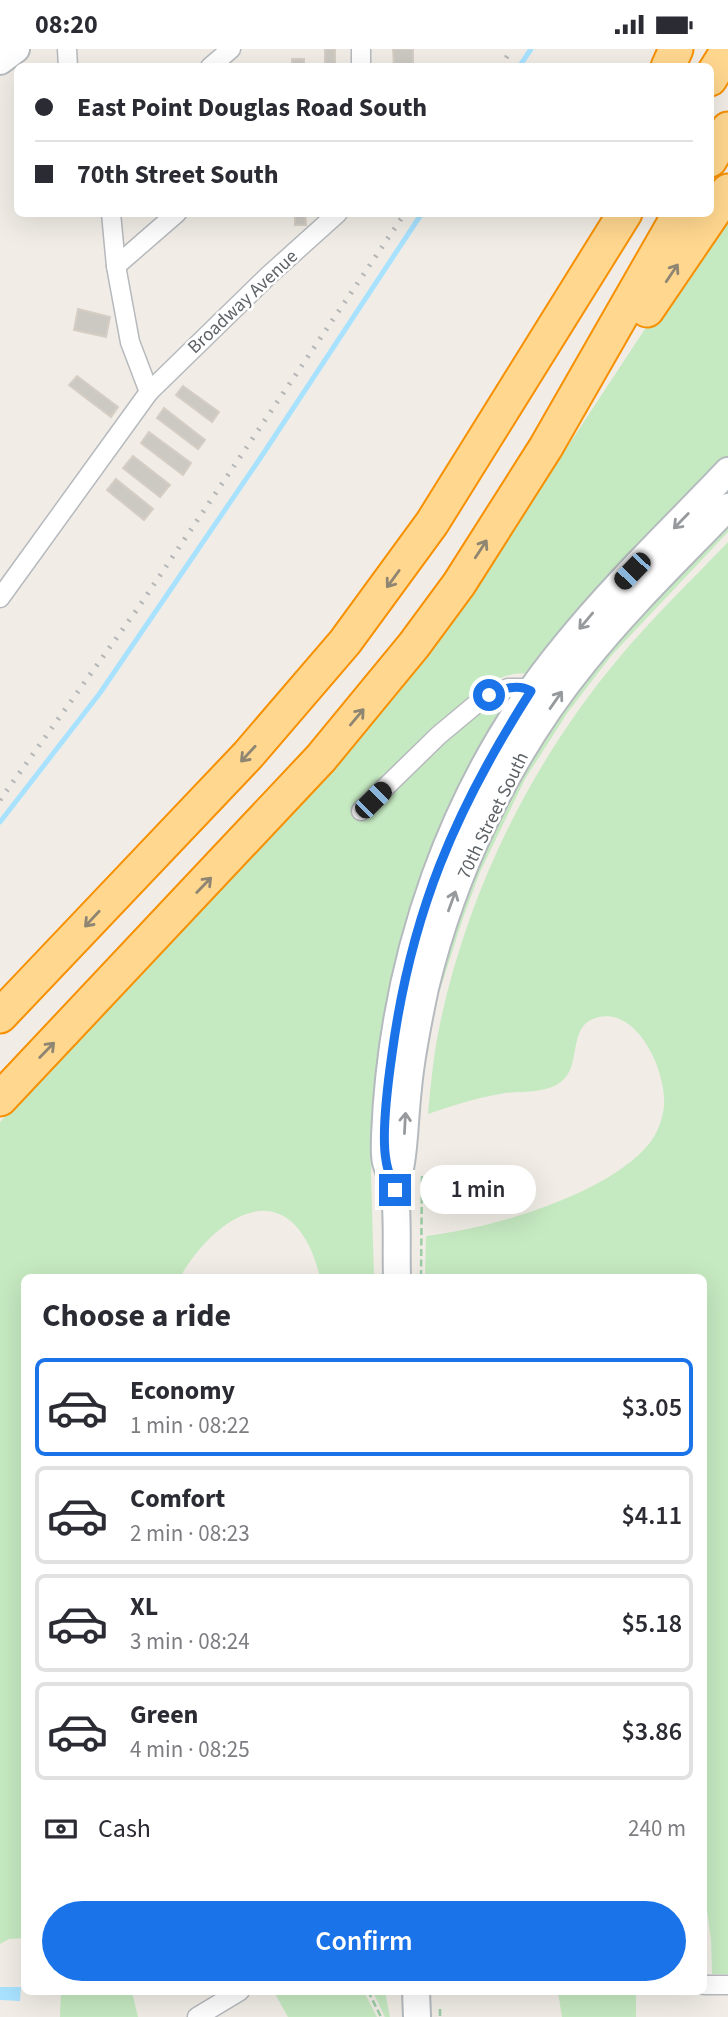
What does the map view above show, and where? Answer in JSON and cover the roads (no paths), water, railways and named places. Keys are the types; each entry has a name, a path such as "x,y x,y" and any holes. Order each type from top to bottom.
{"highway":[{"path":"714,73 728,50"},
{"path":"714,153 728,129"},
{"path":"714,212 728,191"},
{"path":"432,523 596,217"},
{"path":"0,1016 298,699 369,611 432,523 623,217"},
{"path":"0,1099 270,814 368,704 459,584 546,447 678,217"},
{"path":"546,447 593,392 711,217"}],"main road":[{"path":"0,61 16,49"},
{"name":"70th Street South","path":"397,1274 395,1190 385,1159 388,1088 400,1003 417,928 456,825 490,758 531,691 593,613 728,471"},
{"name":"70th Street South","path":"395,1190 404,1159 408,1087 425,988 451,901 494,803 529,740 582,664 610,630 728,507"},
{"path":"416,1995 417,2017"}],"street":[{"path":"215,63 231,49"},
{"path":"111,217 116,266 130,342 149,392"},
{"path":"116,266 172,217"},
{"name":"Broadway Avenue","path":"0,598 149,392 269,275 334,217"},
{"path":"361,811 439,735 481,700 508,688 519,687 531,691"},
{"path":"707,1985 728,1985"},
{"path":"197,2017 233,1995"}],"water":[{"path":"0,1987 21,1987 20,2001 0,2000"}],"waterway":[{"path":"522,63 531,49"},
{"path":"0,822 100,693 261,457 419,217"}],"railway":[{"path":"503,63 512,49"},
{"path":"0,800 138,608 402,217"}]}
